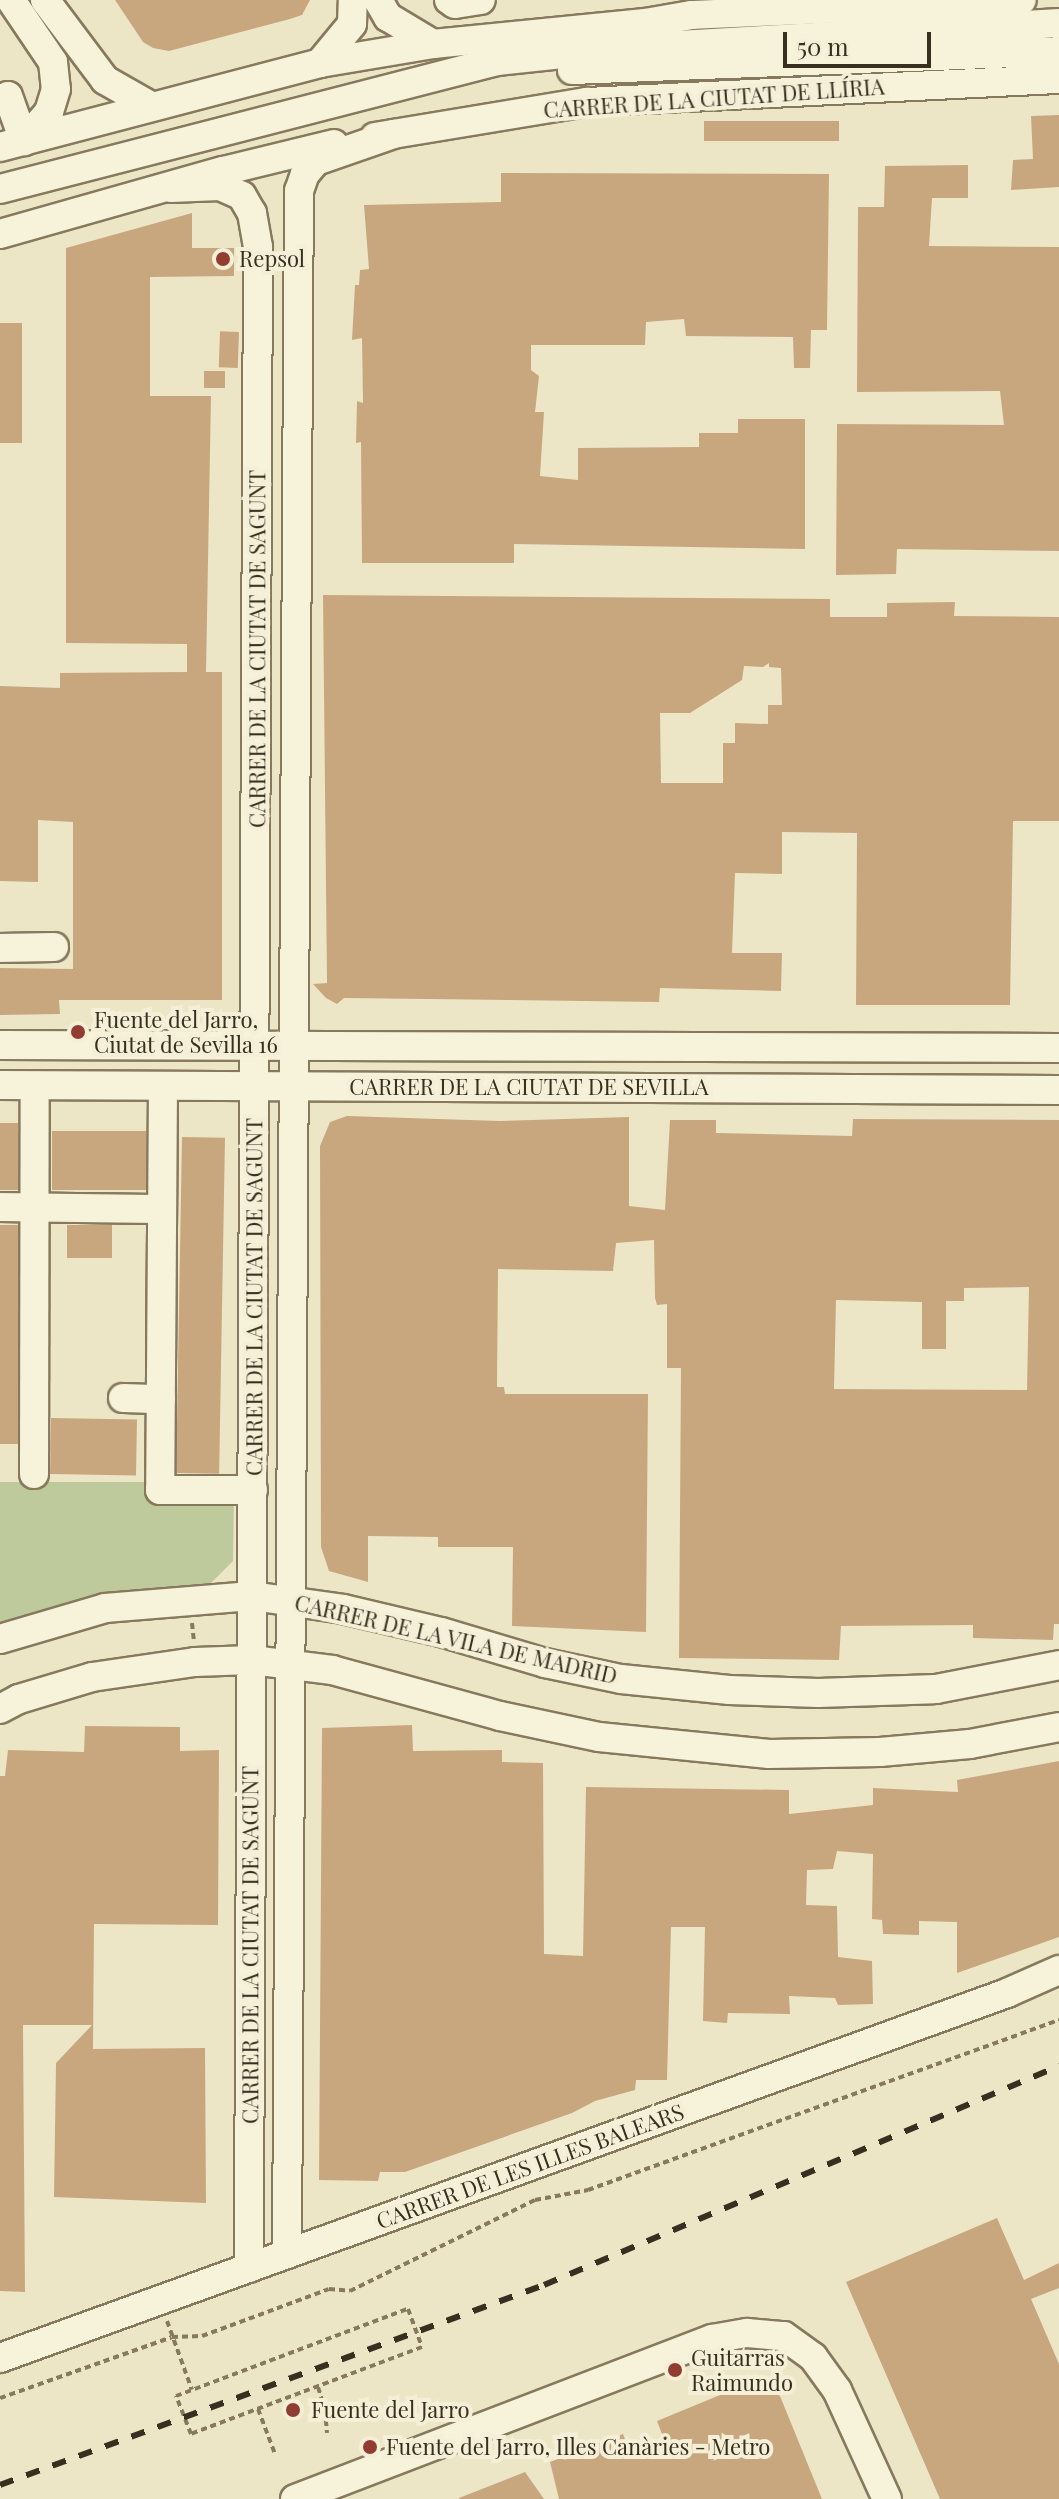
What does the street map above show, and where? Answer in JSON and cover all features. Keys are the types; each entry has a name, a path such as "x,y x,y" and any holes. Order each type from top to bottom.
{"street":[{"path":"11,0 54,76 49,112 20,142"},
{"path":"45,0 105,80 144,108"},
{"path":"320,63 352,24 353,0"},
{"path":"378,0 388,17 433,44"},
{"path":"449,0 455,4 481,0"},
{"path":"20,142 320,63 433,44 645,23 692,15 1022,0"},
{"path":"645,23 732,28 946,28"},
{"name":"CARRER DE LA CIUTAT DE LLÍRIA","path":"0,189 497,61 595,51 1059,23"},
{"path":"20,142 4,98 54,76 78,47"},
{"name":"CARRER DE LA CIUTAT DE LLÍRIA","path":"411,83 517,73 1059,51"},
{"name":"CARRER DE LA CIUTAT DE LLÍRIA","path":"0,234 309,149 587,102 1059,79"},
{"name":"CARRER DE LA CIUTAT DE SAGUNT","path":"287,2254 299,191 305,174 316,161 394,134"},
{"name":"CARRER DE LA CIUTAT DE SAGUNT","path":"171,188 220,186 242,196 252,213 258,247 249,2268"},
{"path":"258,325 298,327"},
{"path":"0,948 54,947"},
{"name":"CARRER DE LA CIUTAT DE SEVILLA","path":"0,1045 1059,1048"},
{"name":"CARRER DE LA CIUTAT DE SEVILLA","path":"0,1085 1059,1090"},
{"path":"34,1474 35,1086"},
{"path":"163,1086 160,1490 253,1490"},
{"path":"0,1207 162,1209"},
{"path":"123,1398 161,1399"},
{"name":"CARRER DE LA VILA DE MADRID","path":"0,1639 105,1608 252,1596 291,1600 441,1632 621,1679 729,1690 818,1693 936,1689 1059,1665"},
{"path":"0,1709 19,1699 92,1677 195,1662 252,1660 332,1670 500,1716 599,1737 769,1754 880,1752 970,1744 1059,1727"},
{"name":"CARRER DE LES ILLES BALEARS","path":"0,2358 1007,1993 1059,1970"},
{"path":"1007,1993 1059,1981"},
{"path":"295,2499 712,2339 747,2333 784,2336 813,2357 837,2390 887,2499"}],"path":[{"path":"191,1600 195,1662"},
{"path":"0,2398 172,2337 202,2336 329,2289 350,2291 535,2200 588,2190 1059,2020"},
{"path":"159,2300 192,2390"},
{"path":"408,2309 422,2347 191,2434 176,2396 192,2390 408,2309"},
{"path":"318,2387 327,2433"},
{"path":"258,2409 275,2454"}],"green space":[{"path":"0,1482 150,1482 234,1502 233,1561 211,1583 114,1591 0,1624"}],"building":[{"path":"115,0 310,0 302,15 169,51 143,42"},
{"path":"1059,115 1059,187 1011,190 1013,160 1033,159 1031,116"},
{"path":"704,121 839,121 839,141 704,141"},
{"path":"968,165 968,198 932,198 929,246 1059,247 1059,551 897,549 896,574 836,575 837,424 1004,425 1000,391 857,392 858,207 884,207 885,166"},
{"path":"501,173 829,174 827,330 811,330 810,368 794,368 793,337 686,336 684,319 646,322 645,345 531,345 531,370 539,376 535,412 544,412 540,476 578,480 578,448 699,447 699,433 738,433 738,419 805,419 805,549 514,544 514,563 362,563 361,442 356,443 357,401 363,403 362,338 352,340 355,285 359,285 360,270 369,269 364,205 501,202"},
{"path":"192,213 192,248 234,248 234,276 150,277 150,396 211,396 206,672 222,672 222,1000 59,1000 60,1014 0,1015 0,968 73,969 73,822 38,820 38,882 0,881 0,686 60,688 60,673 187,672 187,644 66,643 66,248"},
{"path":"0,323 22,323 22,443 0,443"},
{"path":"220,331 239,332 238,368 219,367"},
{"path":"204,371 225,371 225,388 204,388"},
{"path":"323,595 830,599 830,617 887,617 887,603 955,602 954,616 1059,617 1059,821 1013,821 1010,1005 856,1005 857,833 782,832 782,874 735,873 732,953 782,953 781,991 660,988 659,1002 344,998 337,1004 326,998 313,984 327,983","holes":["769,663 769,667 781,668 782,705 768,705 768,724 735,723 735,743 723,743 723,783 661,783 660,713 690,713 742,680 744,666 763,667"]},
{"path":"347,1116 499,1121 629,1117 629,1206 665,1210 670,1120 716,1120 716,1133 852,1136 853,1119 1059,1120 1059,1624 1054,1624 1053,1640 973,1638 973,1625 841,1626 839,1660 679,1658 681,1368 667,1368 667,1304 657,1305 655,1298 654,1240 616,1243 613,1271 498,1269 497,1387 504,1387 505,1394 648,1394 646,1632 512,1626 513,1547 438,1547 438,1537 368,1536 368,1582 329,1571 321,1547 320,1146 330,1122","holes":["1029,1287 1027,1390 834,1389 836,1300 922,1302 922,1349 946,1349 946,1301 964,1301 964,1288"]},
{"path":"0,1123 18,1123 18,1190 0,1190"},
{"path":"52,1131 146,1131 146,1190 52,1190"},
{"path":"182,1137 225,1138 219,1474 176,1473"},
{"path":"0,1225 18,1225 18,1444 0,1444"},
{"path":"67,1225 112,1225 112,1258 67,1258"},
{"path":"51,1418 137,1420 136,1475 50,1474"},
{"path":"412,1725 413,1751 502,1750 502,1762 543,1763 544,1954 583,1956 586,1787 789,1790 789,1814 873,1805 873,1788 958,1792 957,1780 1059,1761 1059,1937 957,1973 957,1922 919,1921 919,1935 883,1934 882,1920 872,1919 873,1854 837,1851 833,1869 807,1870 806,1905 837,1906 838,1957 872,1961 873,2004 838,2005 835,1998 789,1996 790,2014 728,2013 727,2023 703,2021 705,1927 671,1927 667,2080 636,2080 635,2090 595,2101 572,2113 405,2172 380,2172 378,2181 319,2180 322,1728"},
{"path":"85,1726 180,1727 180,1751 219,1750 218,1925 94,1924 93,2049 205,2048 206,2203 54,2197 56,2063 92,2025 23,2025 25,2292 0,2291 0,1776 5,1776 8,1750 84,1752"},
{"path":"997,2218 1024,2280 1059,2263 1059,2288 1031,2299 1059,2364 1059,2499 940,2499 846,2282"},
{"path":"757,2384 780,2396 822,2499 559,2499 550,2462 623,2434 628,2447 664,2439 657,2421 737,2388"},
{"path":"525,2472 544,2499 459,2499 459,2498"}],"railway":[{"path":"0,2485 544,2285 1059,2066"}],"place":[{"name":"Repsol","path":"223,259"},
{"name":"Fuente del Jarro, Ciutat de Sevilla 16","path":"78,1032"},
{"name":"Guitarras Raimundo","path":"675,2370"},
{"name":"Fuente del Jarro","path":"293,2410"},
{"name":"Fuente del Jarro, Illes Canàries - Metro","path":"370,2447"}]}
